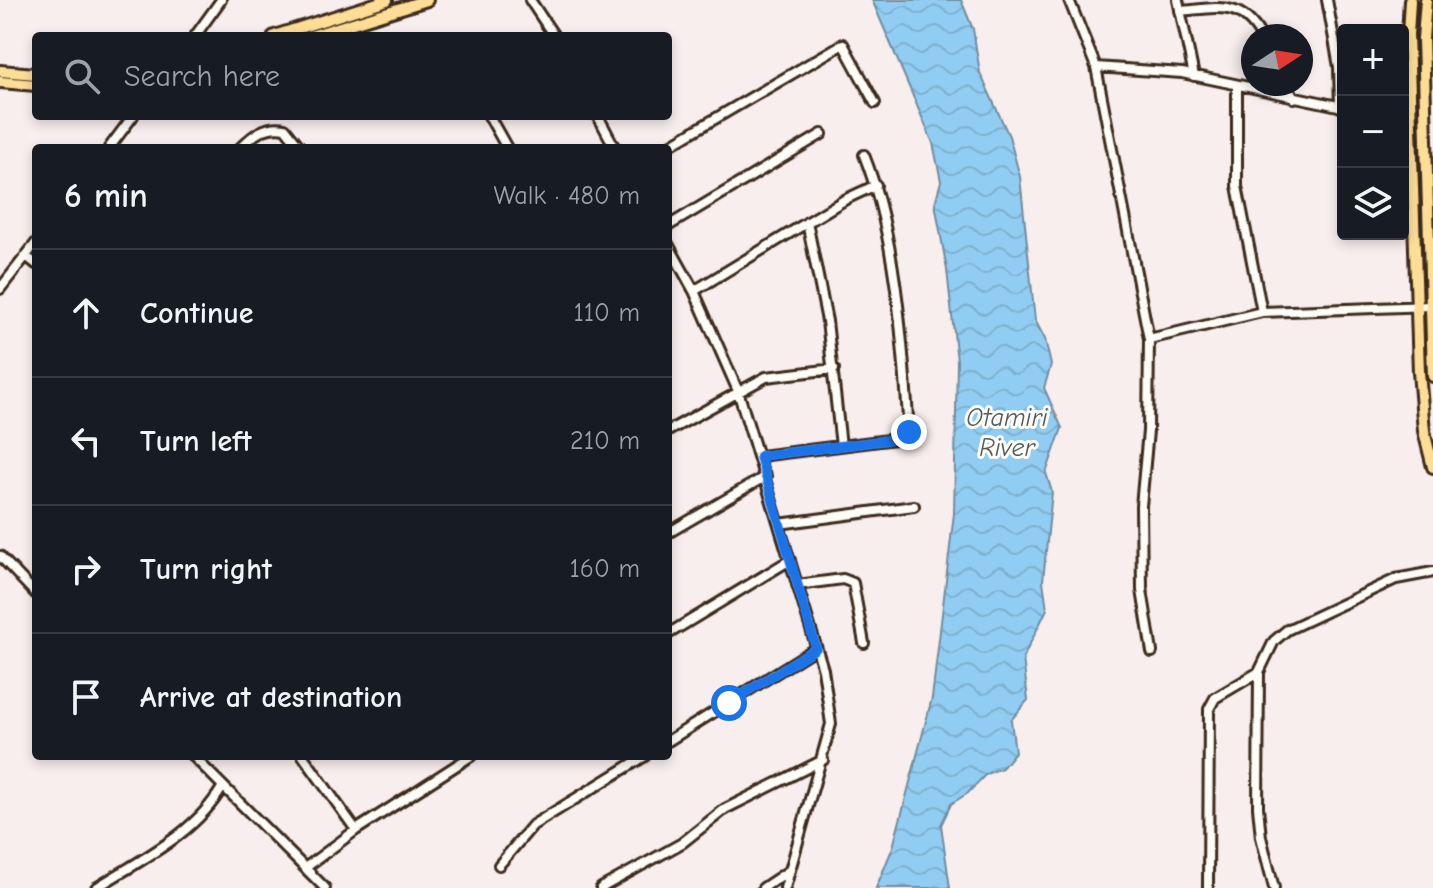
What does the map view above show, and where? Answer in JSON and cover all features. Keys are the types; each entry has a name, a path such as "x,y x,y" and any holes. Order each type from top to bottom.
{"main road":[{"path":"287,32 387,0"},
{"path":"324,32 427,0"},
{"path":"1407,96 1410,0"},
{"path":"1426,0 1433,376"},
{"path":"0,71 32,74"},
{"path":"0,82 32,85"},
{"path":"1409,151 1421,414 1433,467"}],"street":[{"path":"198,32 221,0"},
{"path":"530,0 551,32"},
{"path":"1069,0 1096,67 1149,339 1149,418 1141,506 1142,590 1152,652"},
{"path":"1178,0 1194,76"},
{"path":"1327,0 1341,96"},
{"path":"1180,11 1231,7 1249,17 1253,24"},
{"path":"672,144 843,44 875,103"},
{"path":"1096,67 1194,76 1337,106"},
{"path":"1237,86 1237,186 1262,312"},
{"path":"112,144 130,120"},
{"path":"491,120 505,144"},
{"path":"600,120 613,144"},
{"path":"245,144 263,129 275,126 285,128 298,144"},
{"path":"672,224 822,134"},
{"path":"760,456 904,438 909,432 889,258 876,185 864,155"},
{"path":"694,291 807,222 876,185"},
{"path":"807,222 834,369 841,446"},
{"path":"0,289 32,248"},
{"path":"672,251 694,291 738,391 823,669 831,724 785,888"},
{"path":"26,256 32,261"},
{"path":"1149,339 1262,312 1431,306"},
{"path":"672,429 766,377 834,369"},
{"path":"672,531 766,476"},
{"path":"779,524 914,506"},
{"path":"0,556 32,590"},
{"path":"672,632 790,560"},
{"path":"1274,888 1261,837 1258,807 1259,672 1274,641 1287,630 1396,579 1433,572"},
{"path":"797,585 843,579 853,583 864,643"},
{"path":"672,738 816,648"},
{"path":"1208,888 1209,709 1215,698 1259,672"},
{"path":"197,760 325,888"},
{"path":"306,760 356,830"},
{"path":"305,868 356,830 465,760"},
{"path":"499,865 533,825 639,760"},
{"path":"601,888 682,843 725,809 823,760"},
{"path":"96,888 165,846 212,803 223,786"},
{"path":"763,888 791,870"}],"water":[{"name":"Otamiri River","path":"872,0 961,0 973,29 980,73 1009,136 1020,177 1035,320 1045,339 1051,365 1044,388 1062,428 1046,473 1052,492 1043,581 1047,609 1023,658 1028,700 1011,720 1015,752 1002,768 986,774 968,793 951,804 941,825 950,888 876,888 893,847 932,698 954,513 957,361 947,270 935,203 941,181 933,143"}],"route":[{"path":"729,703 776,670 816,648 760,456 904,438 909,432"}]}
